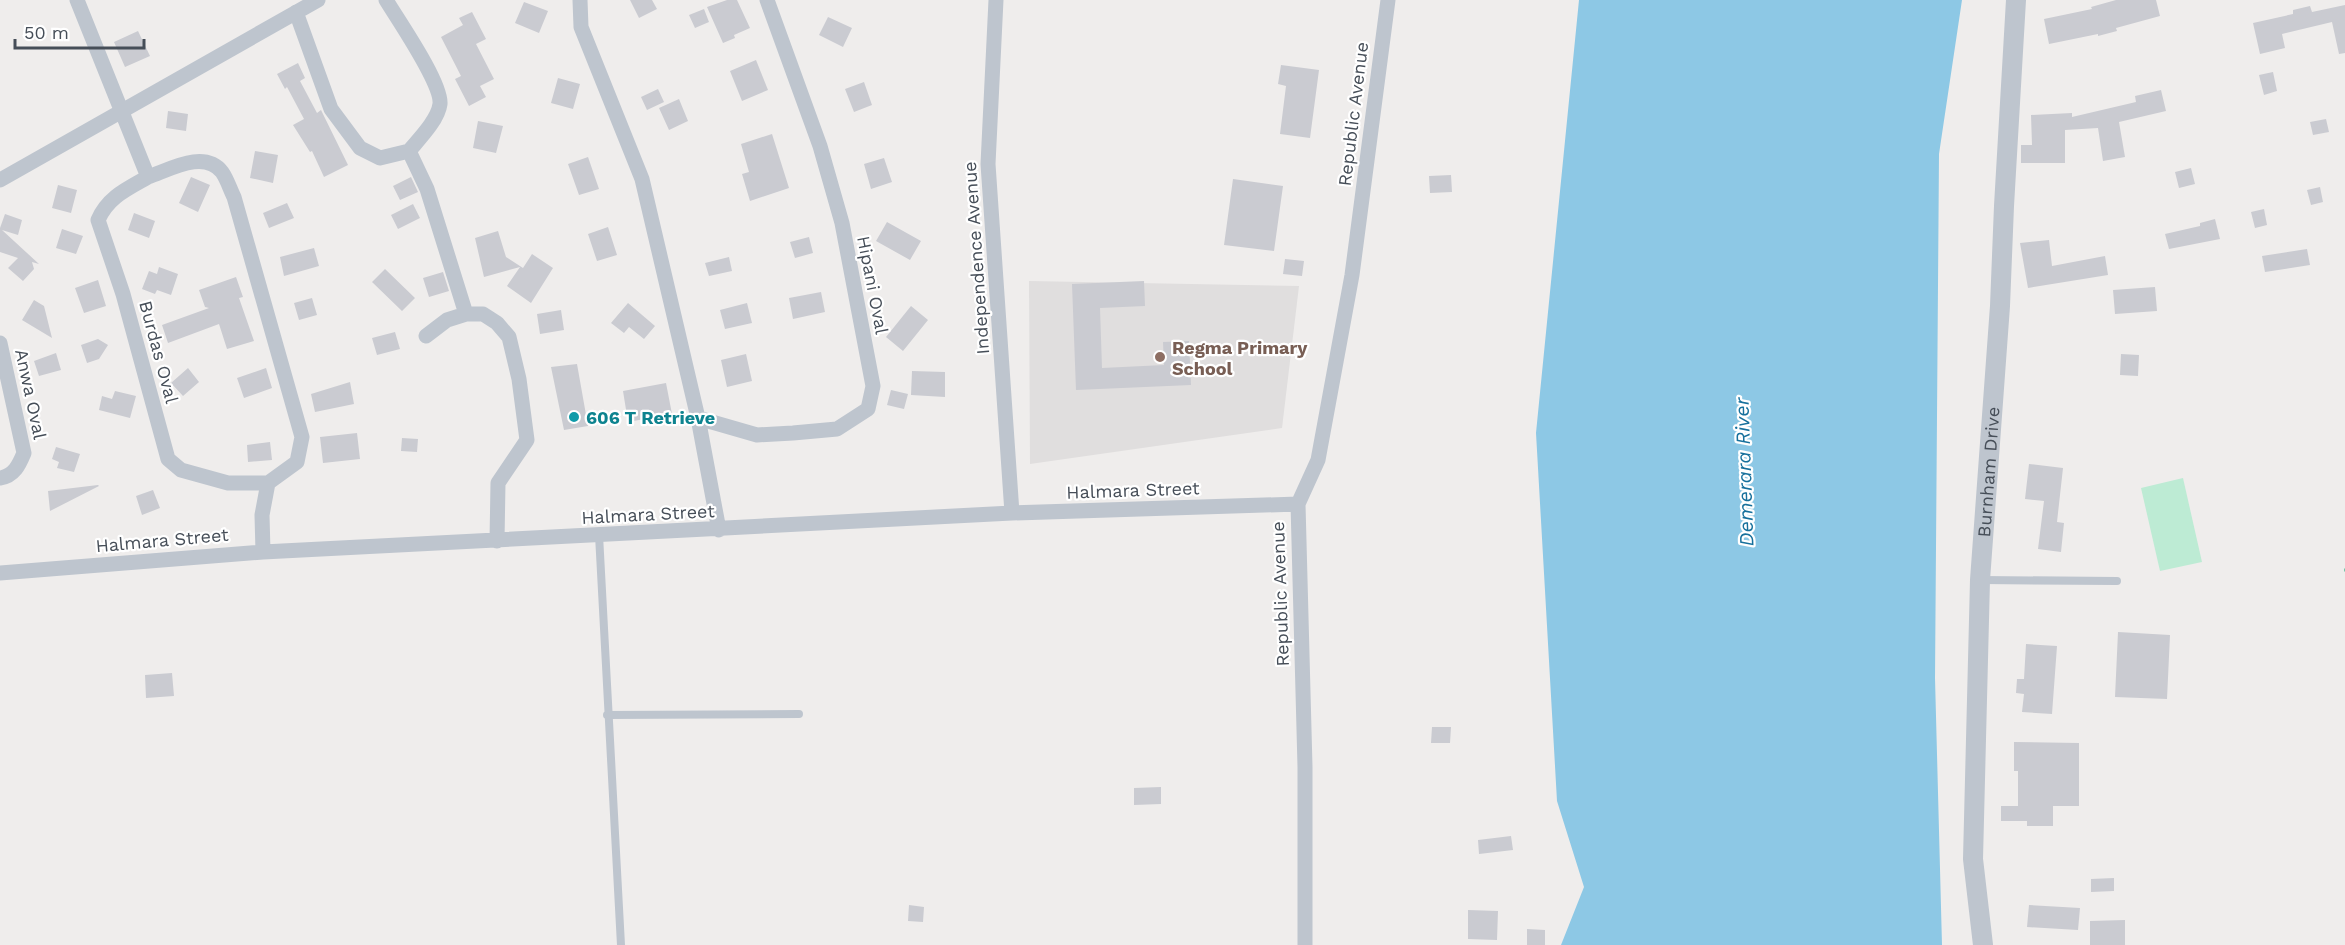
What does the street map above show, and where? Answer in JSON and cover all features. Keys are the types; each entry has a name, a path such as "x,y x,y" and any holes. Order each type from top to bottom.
{"street":[{"path":"77,0 148,177"},
{"path":"0,180 120,110 318,0"},
{"path":"296,12 331,109 360,148 380,158 410,151 434,118 440,104 436,85 386,0"},
{"path":"580,0 581,27 642,179 698,418 719,530"},
{"name":"Hipani Oval","path":"698,418 756,435 837,429 868,409 873,386 842,224 820,146 767,0"},
{"name":"Independence Avenue","path":"996,0 988,165 1012,513"},
{"name":"Republic Avenue","path":"1305,945 1305,767 1298,504 1318,460 1350,286 1388,0"},
{"name":"Burnham Drive","path":"1983,945 1973,859 1980,580 2001,306 2016,0"},
{"path":"410,151 427,189 466,314"},
{"name":"Burdas Oval","path":"199,160 211,163 221,171 234,198 302,437 297,462 268,483 228,483 181,470 168,459 123,294 98,220 103,208 114,196 148,177 199,160"},
{"path":"426,336 447,320 466,314 483,314 497,323 509,337 519,379 526,440 498,483 497,541"},
{"name":"Anwa Oval","path":"0,343 24,453 18,468 6,477 0,478"},
{"path":"263,552 262,515 268,483"},
{"name":"Halmara Street","path":"0,573 263,552 1012,513 1298,504"}],"lane":[{"path":"599,535 621,945"},
{"path":"1980,580 2117,581"},
{"path":"608,715 799,714"}],"shaded area":[{"name":"Regma Primary School","path":"1029,281 1299,286 1282,428 1030,464"}],"green space":[{"path":"2183,478 2202,562 2160,571 2141,488"}],"water":[{"name":"Demerara River","path":"1579,0 1962,0 1939,154 1935,678 1942,945 1561,945 1584,887 1557,801 1536,433"}],"building":[{"path":"630,0 652,0 657,9 639,18"},
{"path":"727,0 737,0 750,28 723,43 707,7"},
{"path":"2116,0 2156,0 2160,16 2116,28 2117,31 2098,36 2098,34 2049,44 2044,19 2092,9 2091,7"},
{"path":"524,2 548,11 539,33 515,23"},
{"path":"2345,5 2345,53 2339,54 2332,22 2282,34 2285,48 2260,54 2253,23 2293,14 2293,10 2310,6 2312,12"},
{"path":"704,9 709,22 695,28 689,15"},
{"path":"472,12 486,39 476,44 494,79 480,86 486,97 469,106 455,79 461,76 441,37 463,25 459,18"},
{"path":"828,17 852,28 843,47 819,35"},
{"path":"138,31 150,56 125,67 114,42"},
{"path":"756,60 768,90 742,101 730,71"},
{"path":"298,63 305,78 300,81 317,113 321,110 348,165 324,177 312,151 310,152 293,125 304,119 287,87 285,89 277,74"},
{"path":"1281,65 1319,70 1310,138 1280,134 1286,86 1278,84"},
{"path":"2273,72 2277,91 2264,95 2259,75"},
{"path":"558,78 580,84 573,109 551,103"},
{"path":"864,82 872,105 854,112 845,89"},
{"path":"658,89 664,102 647,110 641,97"},
{"path":"2161,90 2166,111 2119,122 2125,157 2103,161 2098,128 2065,130 2065,163 2021,163 2021,145 2032,145 2031,115 2072,113 2072,117 2136,102 2135,96"},
{"path":"679,99 688,121 669,130 659,108"},
{"path":"168,111 188,114 186,131 166,128"},
{"path":"2326,119 2329,132 2313,135 2310,122"},
{"path":"478,121 503,126 496,153 473,148"},
{"path":"772,134 789,188 750,201 742,174 749,172 741,144"},
{"path":"255,151 278,155 273,183 250,178"},
{"path":"588,157 599,189 579,195 568,164"},
{"path":"884,158 892,182 871,189 864,164"},
{"path":"2191,168 2195,184 2179,188 2175,172"},
{"path":"1451,175 1452,192 1430,193 1429,176"},
{"path":"191,177 210,185 198,212 179,203"},
{"path":"411,177 418,192 400,200 393,186"},
{"path":"1233,179 1283,186 1274,251 1224,245"},
{"path":"58,185 77,190 71,213 52,208"},
{"path":"2320,187 2323,202 2311,205 2307,190"},
{"path":"287,203 294,218 269,228 263,213"},
{"path":"413,204 420,218 398,229 391,215"},
{"path":"2264,209 2267,225 2255,228 2251,212"},
{"path":"134,213 155,221 149,238 128,230"},
{"path":"5,214 22,220 18,235 2,230 39,264 32,262 34,269 23,281 8,268 18,258 0,252 0,228"},
{"path":"2215,219 2220,239 2169,249 2165,234 2200,226 2200,223"},
{"path":"887,222 921,241 910,260 876,241"},
{"path":"608,227 617,255 597,261 588,234"},
{"path":"62,229 83,236 76,254 56,248"},
{"path":"498,231 506,257 523,268 532,254 553,268 531,303 507,286 520,267 484,277 475,238"},
{"path":"809,237 813,253 795,258 790,242"},
{"path":"2049,240 2052,266 2105,256 2108,275 2028,288 2020,243"},
{"path":"314,248 319,266 284,276 280,257"},
{"path":"2307,249 2310,265 2265,272 2262,256"},
{"path":"729,257 732,271 709,276 705,263"},
{"path":"1285,259 1304,261 1302,276 1283,274"},
{"path":"159,267 178,274 171,295 157,290 155,294 142,289 149,271 157,274"},
{"path":"385,269 415,298 402,311 372,282"},
{"path":"443,272 449,291 429,297 423,278"},
{"path":"236,277 243,297 239,298 254,341 227,349 219,324 168,343 162,325 209,308 205,307 199,290"},
{"path":"98,280 106,306 84,313 75,288"},
{"path":"1144,281 1145,306 1100,308 1102,368 1164,365 1163,342 1189,341 1191,385 1076,390 1072,284"},
{"path":"2155,287 2157,311 2115,314 2113,290"},
{"path":"821,292 825,312 793,319 789,298"},
{"path":"312,298 317,315 299,320 294,303"},
{"path":"34,300 44,306 52,338 22,320"},
{"path":"628,303 655,326 644,339 629,327 624,333 611,323"},
{"path":"747,303 752,323 725,329 720,310"},
{"path":"911,306 928,320 903,351 886,337"},
{"path":"561,310 564,330 540,334 537,314"},
{"path":"395,332 400,349 377,355 372,338"},
{"path":"98,339 108,345 99,359 87,363 81,345"},
{"path":"56,353 61,370 39,376 34,361"},
{"path":"746,354 752,381 727,387 721,360"},
{"path":"2121,354 2139,355 2138,376 2120,375"},
{"path":"577,364 588,426 564,430 551,367"},
{"path":"188,368 199,382 183,396 171,383"},
{"path":"266,368 272,388 244,398 237,378"},
{"path":"912,371 945,372 945,397 911,395"},
{"path":"350,382 354,404 315,412 311,394"},
{"path":"666,383 672,414 628,422 623,391"},
{"path":"891,390 908,394 904,409 887,405"},
{"path":"115,391 136,396 130,418 99,410 102,396 112,399"},
{"path":"357,433 360,459 323,463 320,437"},
{"path":"402,438 418,439 417,452 401,451"},
{"path":"270,442 272,460 248,462 247,445"},
{"path":"56,447 80,454 74,472 57,468 59,462 52,459"},
{"path":"2029,464 2063,468 2057,522 2064,523 2061,552 2038,549 2044,501 2025,499"},
{"path":"99,486 50,511 48,491"},
{"path":"153,490 160,508 142,515 136,496"},
{"path":"2118,632 2170,635 2167,699 2115,697"},
{"path":"2026,644 2057,646 2052,714 2022,712 2024,694 2016,693 2017,679 2024,679"},
{"path":"172,673 174,696 146,698 145,675"},
{"path":"1432,727 1451,727 1450,743 1431,743"},
{"path":"2014,742 2079,743 2079,806 2053,806 2053,826 2027,826 2027,821 2001,821 2001,806 2018,806 2018,771 2014,771"},
{"path":"1161,787 1161,804 1134,805 1134,788"},
{"path":"1511,836 1513,850 1479,854 1478,840"},
{"path":"2114,878 2114,891 2091,892 2091,879"},
{"path":"909,905 924,907 923,922 908,921"},
{"path":"2029,905 2080,908 2078,930 2027,927"},
{"path":"1468,910 1498,911 1497,940 1468,939"},
{"path":"2125,920 2125,945 2090,945 2090,921"},
{"path":"1527,929 1545,930 1545,945 1527,945"}],"place":[{"name":"Regma Primary School","path":"1160,357"},
{"name":"606 T Retrieve","path":"574,417"}]}
